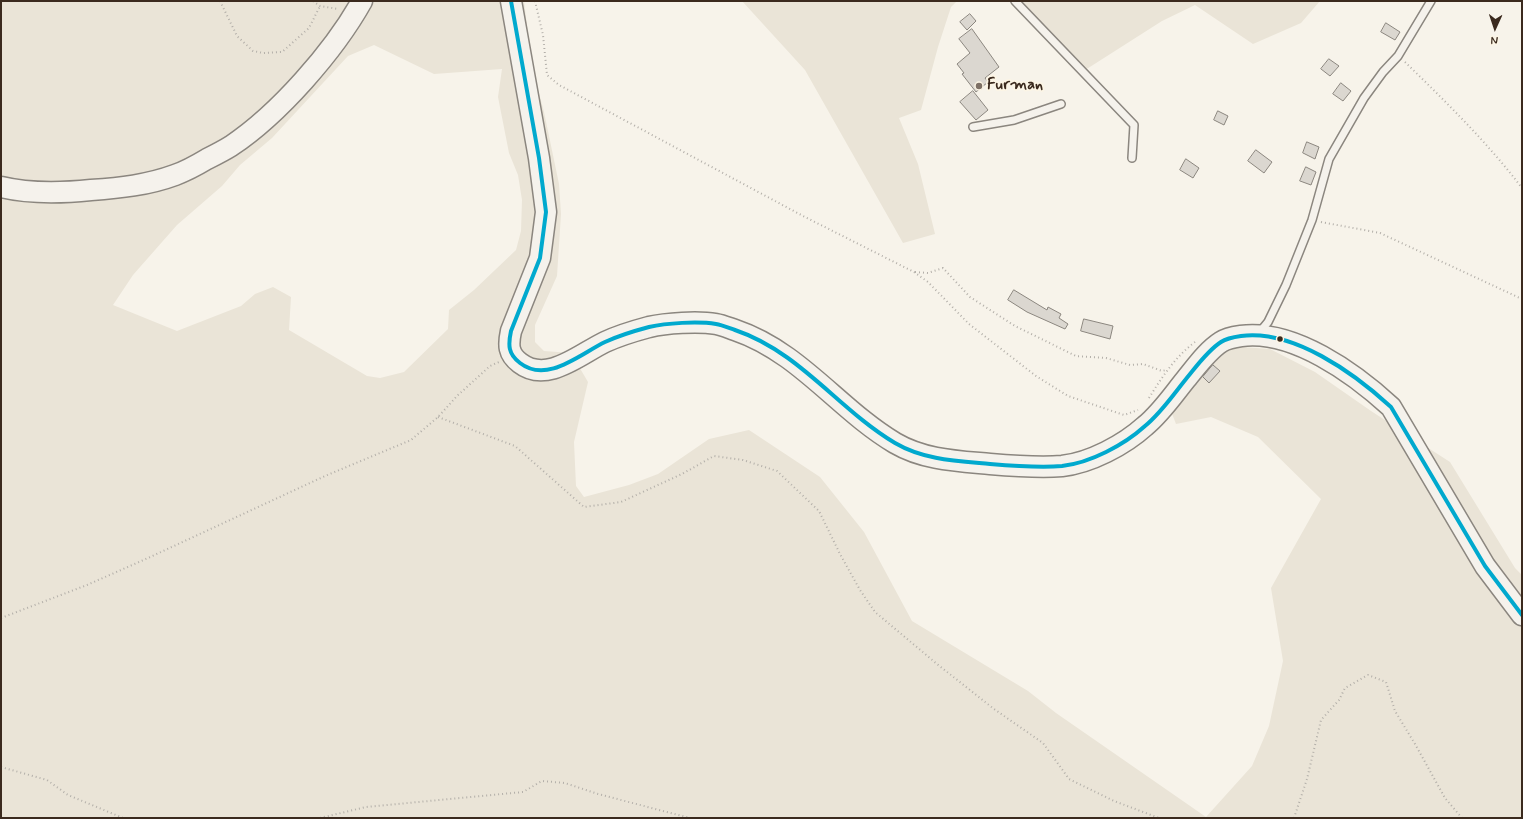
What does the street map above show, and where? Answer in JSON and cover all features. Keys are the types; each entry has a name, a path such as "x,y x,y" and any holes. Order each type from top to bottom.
{"main road":[{"path":"511,1 546,212 540,258 511,331 508,345 514,357 520,363 531,369 544,370 558,368 606,342 650,327 683,324 717,324 752,336 784,355 869,425 895,443 907,449 933,458 947,460 1063,466 1091,459 1124,442 1145,426 1158,414 1199,363 1221,342 1233,337 1258,335 1277,338 1308,350 1348,373 1373,391 1391,407 1485,566 1522,615"},
{"path":"1,186 41,192 75,192 112,189 144,184 175,175 198,164 231,146 263,121 299,85 329,50 359,6"}],"lane":[{"path":"1016,1 1134,125 1132,158"},
{"path":"1258,335 1268,322 1286,285 1312,220 1329,160 1364,98 1383,72 1398,56 1431,1"},
{"path":"973,127 1014,120 1061,104"}],"path":[{"path":"220,1 236,36 254,51 263,53 282,52 309,28 320,6"},
{"path":"313,1 320,6 359,6"},
{"path":"535,1 543,35 547,75 559,85 803,216 914,272 928,282 969,324 1036,376 1068,396 1124,415 1142,409"},
{"path":"1398,56 1448,103 1501,160 1522,188"},
{"path":"1312,220 1380,233 1522,299"},
{"path":"914,272 928,273 943,268 970,297 1015,326 1076,356 1106,358 1130,365 1143,364 1162,371 1167,370 1146,402"},
{"path":"1,618 87,586 325,476 411,440 438,417 457,396 490,366 514,357"},
{"path":"438,417 515,446 584,507 621,502 682,474 714,456 743,460 777,471 819,511 840,554 860,590 875,612 983,700 1043,743 1069,779 1114,801 1159,818"},
{"path":"1294,818 1307,779 1320,720 1339,700 1345,688 1368,675 1386,682 1395,711 1445,798 1462,818"},
{"path":"1,767 47,780 68,794 123,818"},
{"path":"320,818 366,807 523,792 542,781 565,783 598,794 690,818"}],"shaded area":[{"path":"1,1 524,1 532,67 544,112 559,184 561,214 557,276 535,325 535,342 544,351 571,353 588,382 574,442 576,486 584,497 629,485 658,474 709,439 749,430 820,477 864,532 912,621 1028,691 1056,713 1206,817 1252,766 1269,726 1283,661 1271,588 1321,499 1258,437 1211,417 1176,424 1171,411 1184,397 1216,355 1241,347 1270,349 1315,372 1371,411 1450,462 1515,568 1522,575 1522,818 1,818","holes":["374,45 434,74 502,69 498,97 509,153 518,175 522,200 521,231 516,250 474,290 449,310 448,329 404,372 380,378 367,376 289,330 291,297 273,287 255,294 241,306 177,331 113,305 133,275 177,225 222,186 240,165 272,138 348,56"]},
{"path":"742,1 957,1 951,7 938,47 921,110 899,118 918,164 935,234 903,243 805,70"},
{"path":"1011,1 1320,1 1301,23 1253,44 1195,5 1162,21 1082,72"}],"building":[{"path":"970,14 976,21 967,30 960,22"},
{"path":"1386,23 1400,32 1395,40 1381,32"},
{"path":"972,29 999,67 985,78 988,82 976,92 962,74 964,73 957,64 970,53 959,39"},
{"path":"1329,59 1339,66 1330,76 1321,69"},
{"path":"1341,83 1351,91 1343,101 1333,94"},
{"path":"973,91 988,110 976,120 960,102"},
{"path":"1218,111 1228,116 1224,125 1214,120"},
{"path":"1307,142 1319,147 1315,159 1303,153"},
{"path":"1256,150 1272,162 1264,173 1248,161"},
{"path":"1186,159 1199,168 1193,178 1180,170"},
{"path":"1306,167 1316,172 1311,185 1300,181"},
{"path":"1014,290 1047,310 1048,307 1061,314 1059,318 1068,324 1065,329 1027,312 1008,300"},
{"path":"1084,319 1113,326 1110,339 1081,331"},
{"path":"1213,365 1220,371 1209,383 1203,377"}],"transit line":[{"path":"511,1 539,158 546,212 540,258 510,336 509,345 511,353 520,363 530,369 552,369 563,365 605,342 643,329 664,324 716,324 758,340 779,352 799,366 874,429 906,449 953,461 1053,467 1073,464 1095,457 1117,446 1137,433 1162,410 1206,354 1223,341 1241,336 1261,336 1281,339 1302,346 1322,356 1359,381 1391,407 1485,566 1522,615"}],"place":[{"name":"Furman","path":"979,86"}]}
